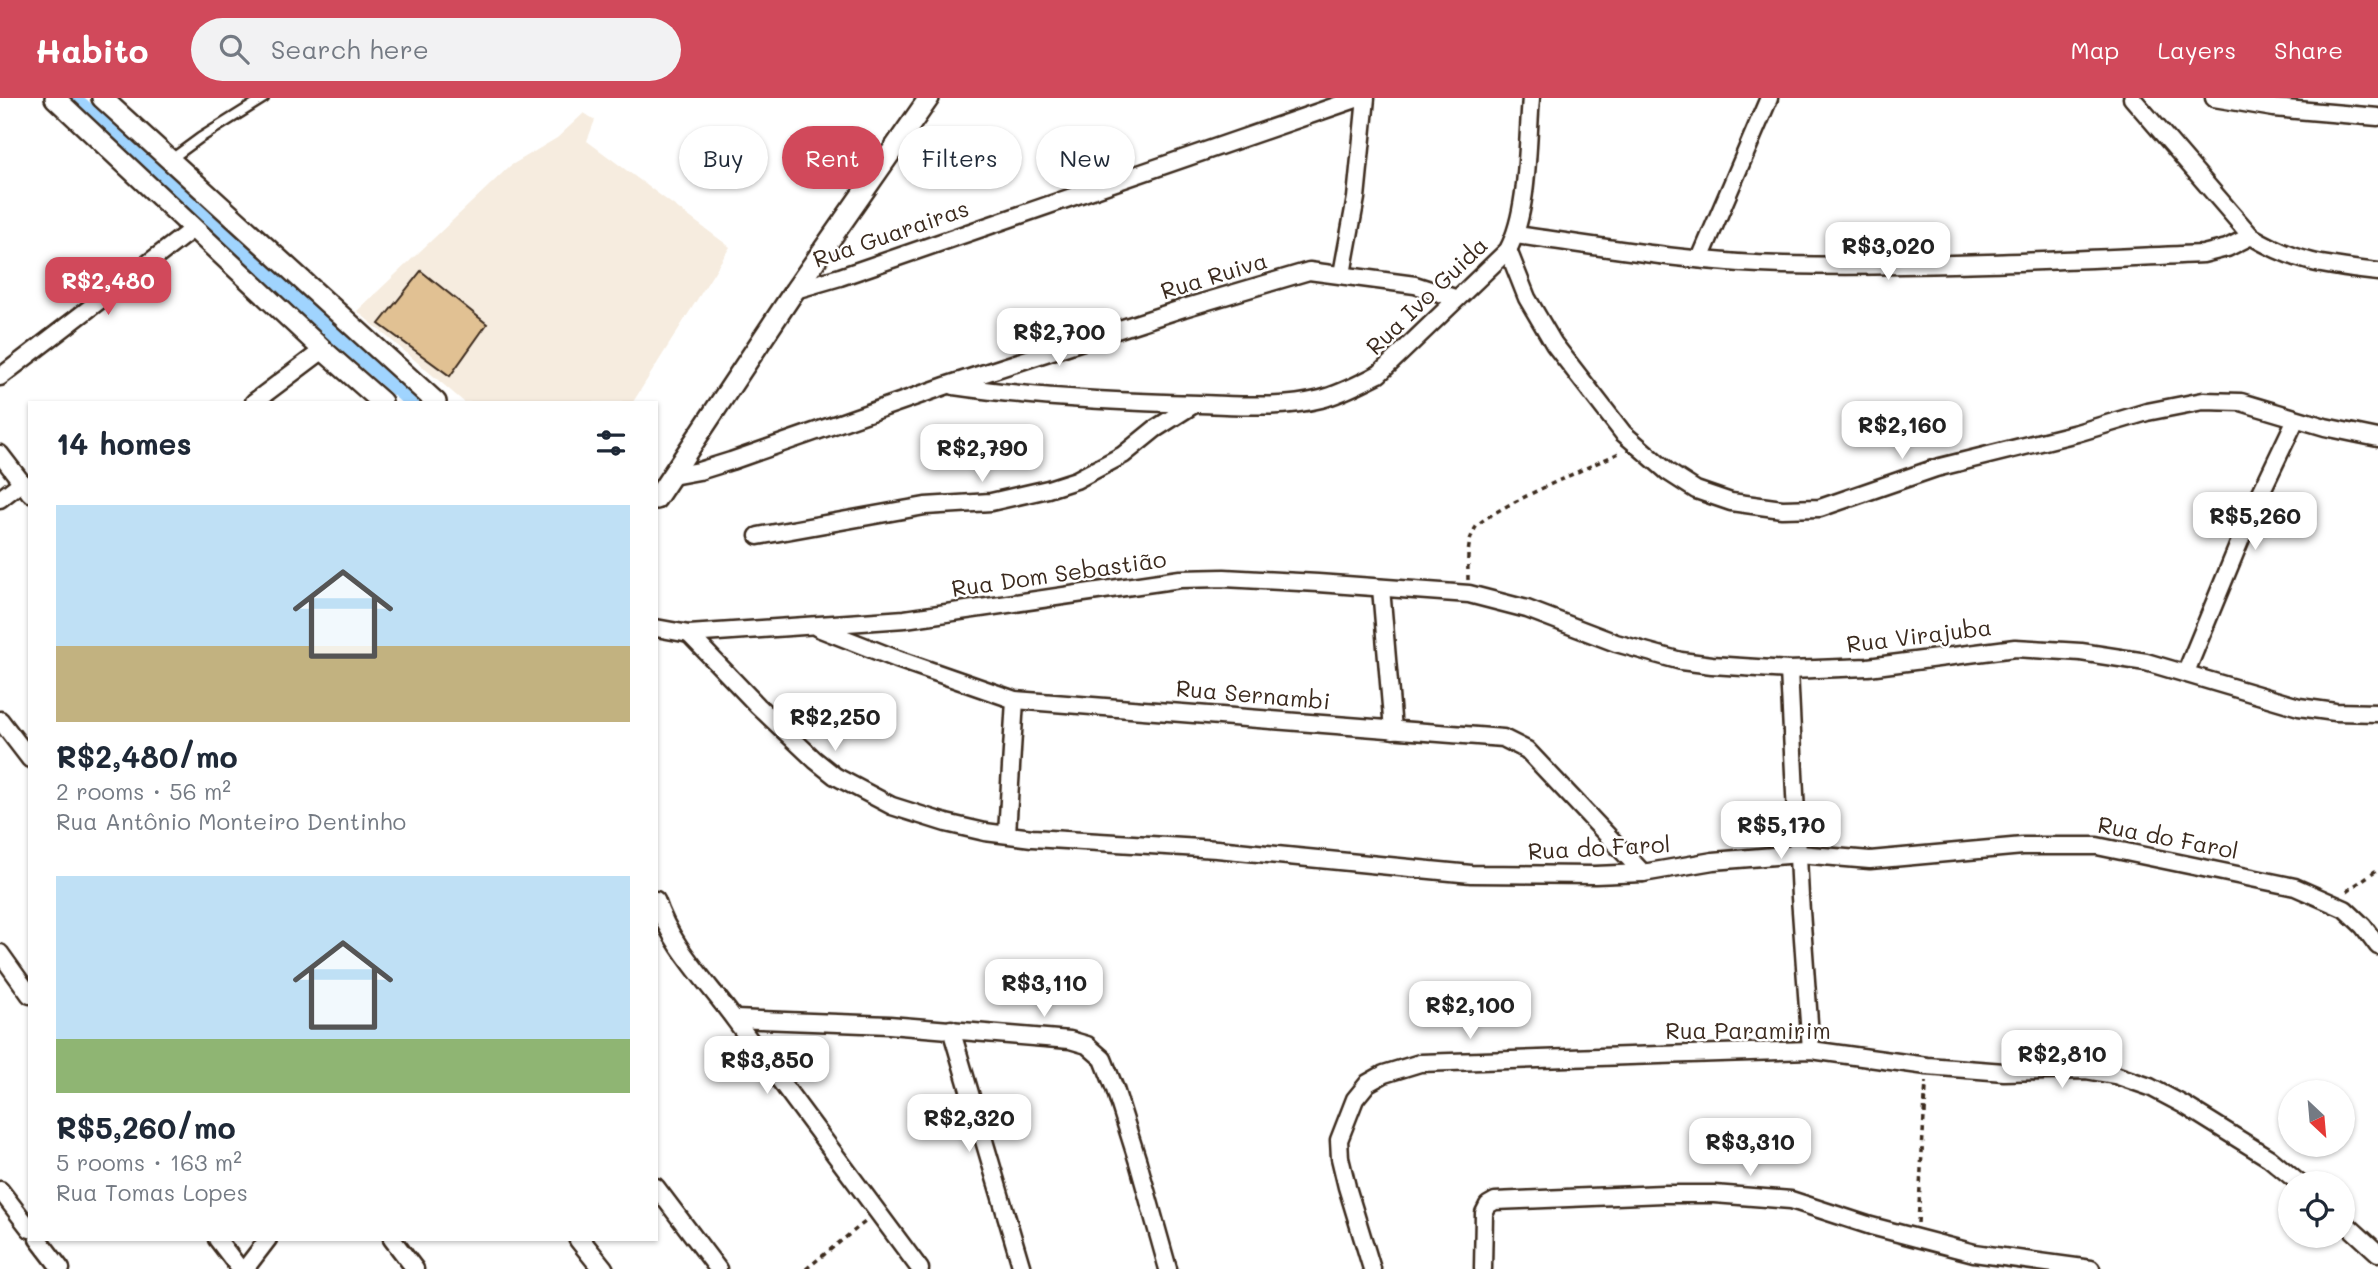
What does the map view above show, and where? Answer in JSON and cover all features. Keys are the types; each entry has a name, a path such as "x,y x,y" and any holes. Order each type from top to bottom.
{"street":[{"path":"55,98 381,401"},
{"path":"102,98 435,401"},
{"path":"658,496 795,290 929,98"},
{"name":"Rua Guarairas","path":"795,290 841,278 1359,98"},
{"path":"1342,274 1356,198 1366,98"},
{"name":"Rua Ivo Guida","path":"948,385 1015,395 1279,406 1322,399 1379,374 1455,298 1508,250 1516,235 1522,208 1531,98"},
{"path":"1700,259 1769,98"},
{"path":"2132,98 2251,236 2276,251 2301,260 2319,265 2378,272"},
{"path":"2214,98 2274,108 2378,117"},
{"path":"0,377 194,228"},
{"path":"1516,235 1700,259 1783,265 1990,263 2203,254 2227,248 2251,236"},
{"path":"1508,250 1527,298 1554,344 1623,433 1668,472 1696,490 1731,502 1782,509 1820,508 1936,468 2077,433 2147,412 2203,401 2241,402 2296,419 2378,437"},
{"name":"Rua Ruiva","path":"672,476 731,461 948,385 1184,308 1309,271 1415,285 1455,298"},
{"path":"255,401 323,350"},
{"path":"758,536 925,506 990,502 1048,489 1076,480 1123,454 1165,422 1195,404"},
{"path":"2186,672 2254,507 2296,419"},
{"path":"0,454 26,487 0,499"},
{"name":"Rua Dom Sebastião","path":"658,628 689,634 816,627 947,613 1180,579 1237,579 1469,594"},
{"path":"1381,589 1393,730"},
{"name":"Rua Virajuba","path":"1469,594 1527,609 1616,643 1681,660 1789,670 1868,667 1984,651 2035,648 2146,662 2299,707 2335,712 2378,713"},
{"name":"Rua Sernambi","path":"816,627 897,659 1015,699 1503,738 1527,751 1643,873"},
{"name":"Rua do Farol","path":"689,634 758,706 814,760 835,776 892,806 946,823 1032,838 1217,849 1471,874 1643,873 1713,861 1799,854 1870,860 2023,846 2098,846 2295,887 2345,909 2363,926 2378,946"},
{"path":"1789,670 1811,1050"},
{"path":"1007,834 1015,699"},
{"path":"0,720 28,756"},
{"path":"658,906 664,923 678,946 920,1269"},
{"path":"0,953 28,992"},
{"path":"735,1019 889,1024 1070,1040 1087,1045 1103,1059 1115,1089 1168,1269"},
{"path":"951,1030 1022,1269"},
{"name":"Rua Paramirim","path":"1372,1269 1347,1187 1339,1140 1355,1099 1368,1083 1384,1074 1420,1063 1811,1050 1927,1066 2004,1072 2086,1070 2115,1074 2150,1087 2269,1158 2285,1171"},
{"path":"0,1190 28,1226"},
{"path":"658,1190 718,1269"},
{"path":"1483,1269 1484,1213 1488,1205 1495,1201 1663,1194 1791,1200 1917,1239 1974,1253 2091,1269"},
{"path":"2355,1232 2378,1253"},
{"path":"40,1241 61,1269"},
{"path":"219,1241 240,1269"},
{"path":"245,1269 266,1241"},
{"path":"394,1241 415,1269"},
{"path":"581,1241 603,1269"},
{"path":"1969,1269 1974,1253"}],"lane":[{"path":"170,160 264,98"}],"path":[{"path":"1469,594 1468,558 1471,536 1478,523 1530,495 1637,445"},
{"path":"2331,903 2378,869"},
{"path":"1925,1114 1927,1066"},
{"path":"1917,1239 1927,1066"},
{"path":"806,1269 877,1213"}],"shaded area":[{"path":"584,113 595,120 587,141 730,247 634,401 463,401 357,311 510,166 557,138"}],"building":[{"path":"421,271 487,324 450,376 379,324"}],"waterway":[{"path":"71,98 414,401"}]}
